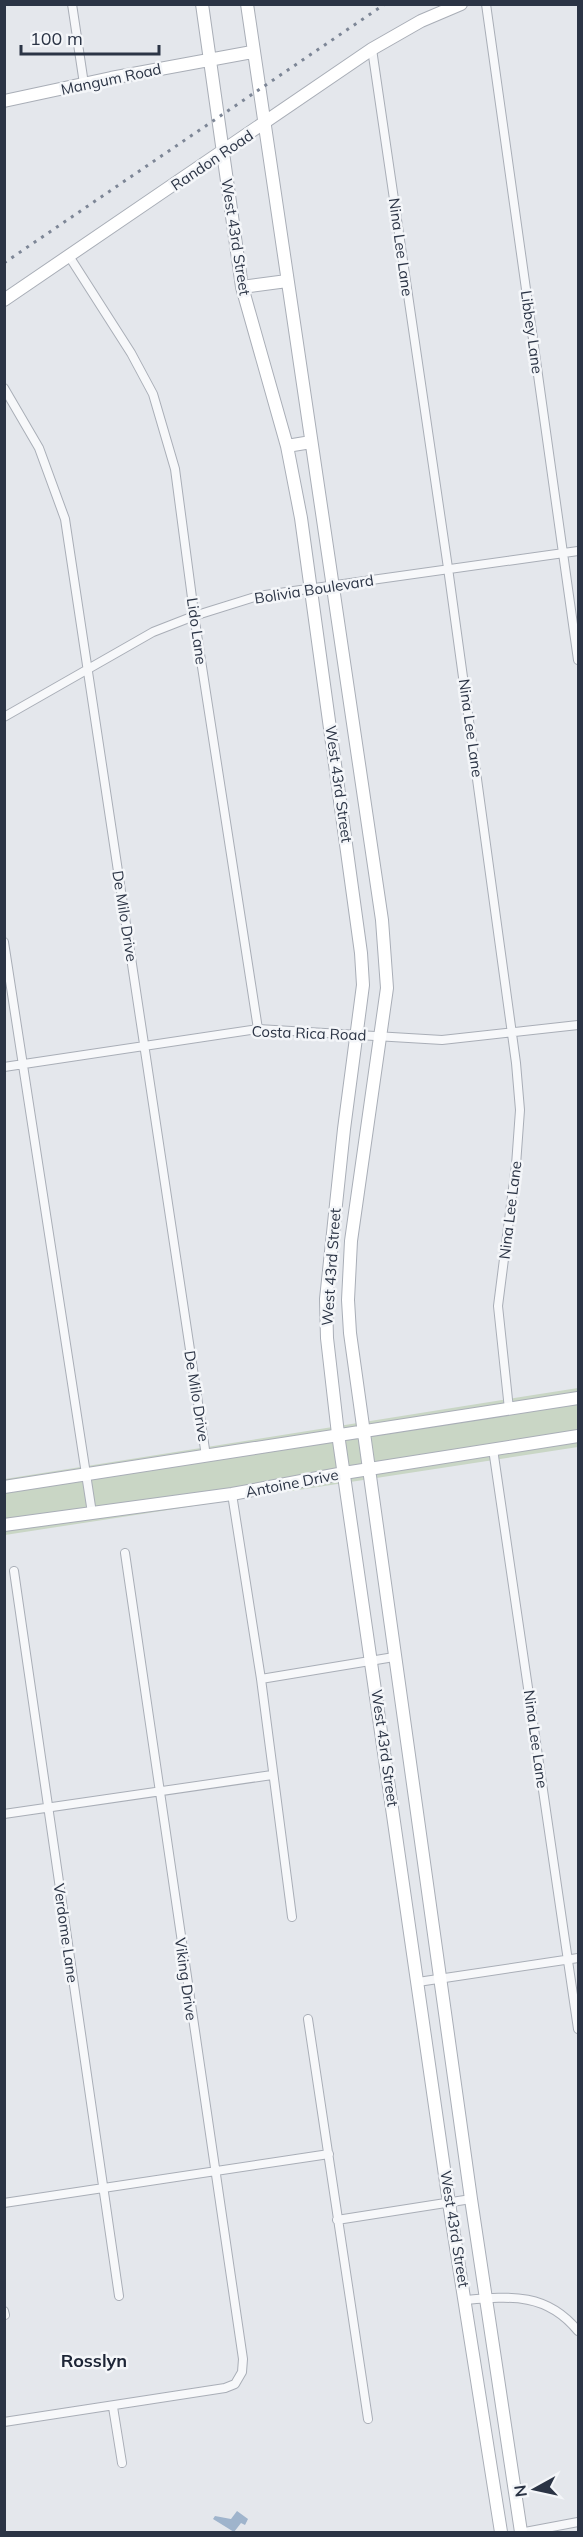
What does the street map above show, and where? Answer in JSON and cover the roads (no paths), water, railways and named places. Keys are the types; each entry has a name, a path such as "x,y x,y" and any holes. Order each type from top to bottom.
{"main road":[{"name":"West 43rd Street","path":"201,4 211,58 242,288 288,446 301,518 309,589 345,822 361,953 363,985 331,1239 326,1299 327,1338 338,1434 396,1822 449,2203 501,2532"},
{"name":"West 43rd Street","path":"247,4 252,52 382,920 387,988 351,1241 348,1300 363,1431 394,1657 520,2532"},
{"name":"Randon Road","path":"4,300 223,153 372,49 421,21 461,4"},
{"name":"Mangum Road","path":"4,101 211,58 252,52"},
{"path":"242,288 287,281"},
{"path":"288,446 311,442"},
{"path":"345,822 367,819"},
{"path":"331,1239 351,1241"},
{"path":"4,1487 579,1398"},
{"name":"Antoine Drive","path":"4,1525 232,1494 344,1473 579,1436"},
{"path":"396,1822 417,1819"}],"street":[{"path":"72,4 84,84"},
{"name":"Libbey Lane","path":"486,4 579,660"},
{"name":"Nina Lee Lane","path":"372,49 513,1034 520,1110 516,1165 498,1306 509,1409"},
{"name":"Lido Lane","path":"69,256 131,353 153,394 175,469 194,616 258,1029"},
{"name":"De Milo Drive","path":"4,388 39,448 65,519 206,1456"},
{"name":"Bolivia Boulevard","path":"4,717 88,672 153,632 194,616 258,597 579,550"},
{"path":"4,942 92,1513"},
{"name":"Costa Rica Road","path":"4,1067 258,1029 442,1040 579,1025"},
{"name":"Nina Lee Lane","path":"493,1449 579,2029"},
{"path":"232,1494 261,1679 292,1917"},
{"name":"Viking Drive","path":"113,2407 236,2384 242,2372 243,2359 125,1553"},
{"name":"Verdome Lane","path":"14,1571 119,2296"},
{"path":"261,1679 394,1657"},
{"path":"4,1814 272,1775"},
{"path":"418,1982 579,1958"},
{"path":"308,2019 368,2419"},
{"path":"4,2203 329,2154"},
{"path":"337,2220 471,2199"},
{"path":"466,2300 511,2296 542,2302 567,2318 579,2331"},
{"path":"4,2422 113,2407 122,2463"},
{"path":"525,2532 579,2522"}],"water":[{"path":"237,2511 248,2519 245,2525 241,2523 234,2532 213,2519 215,2516 231,2519"}],"railway":[{"path":"4,263 385,4"}],"district":[{"name":"Rosslyn","path":"94,2360"}]}
